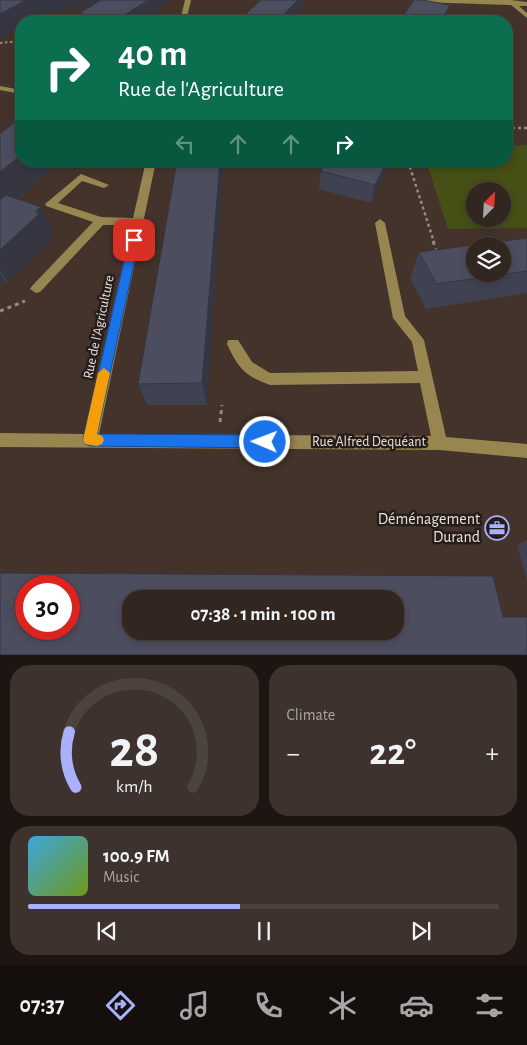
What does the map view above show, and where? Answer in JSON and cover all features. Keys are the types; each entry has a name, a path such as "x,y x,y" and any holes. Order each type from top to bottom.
{"street":[{"path":"184,15 188,0"},
{"path":"418,0 527,4"},
{"path":"512,2 527,16"},
{"path":"0,88 15,91"},
{"name":"Rue de l'Agriculture","path":"90,440 150,167"},
{"path":"104,185 80,177 50,204 100,221 138,222"},
{"path":"36,289 100,221"},
{"path":"380,224 399,318 418,340 440,443"},
{"path":"233,344 240,359 253,373 270,379 426,378"},
{"name":"Rue Alfred Dequéant","path":"0,440 440,443 527,451"}],"path":[{"path":"0,43 15,42"},
{"path":"513,128 527,128"},
{"path":"410,167 436,250"},
{"path":"431,254 436,250 444,251"},
{"path":"0,311 23,303 36,289"},
{"path":"220,422 222,405"}],"green space":[{"path":"527,145 527,228 448,229 428,167 513,167 513,146"}],"building":[{"path":"0,0 26,0 0,14"},
{"path":"101,0 148,0 124,15 89,15 80,13"},
{"path":"261,0 298,0 283,15 245,15"},
{"path":"414,0 450,5 444,15 404,15"},
{"path":"15,122 15,160 0,172 0,134"},
{"path":"176,167 220,167 202,383 138,384"},
{"path":"323,167 384,167 375,185 321,171"},
{"path":"6,195 41,207 35,212 39,214 0,250 0,200"},
{"path":"527,238 527,271 511,273 511,240"},
{"path":"466,246 466,280 436,284 419,252"},
{"path":"0,573 493,576 503,617 527,617 527,655 0,655"}],"slow traffic":[{"path":"97,440 90,440 104,373"}],"place":[{"name":"Déménagement Durand","path":"497,528"}],"route":[{"path":"134,240 90,440 265,442"}]}
